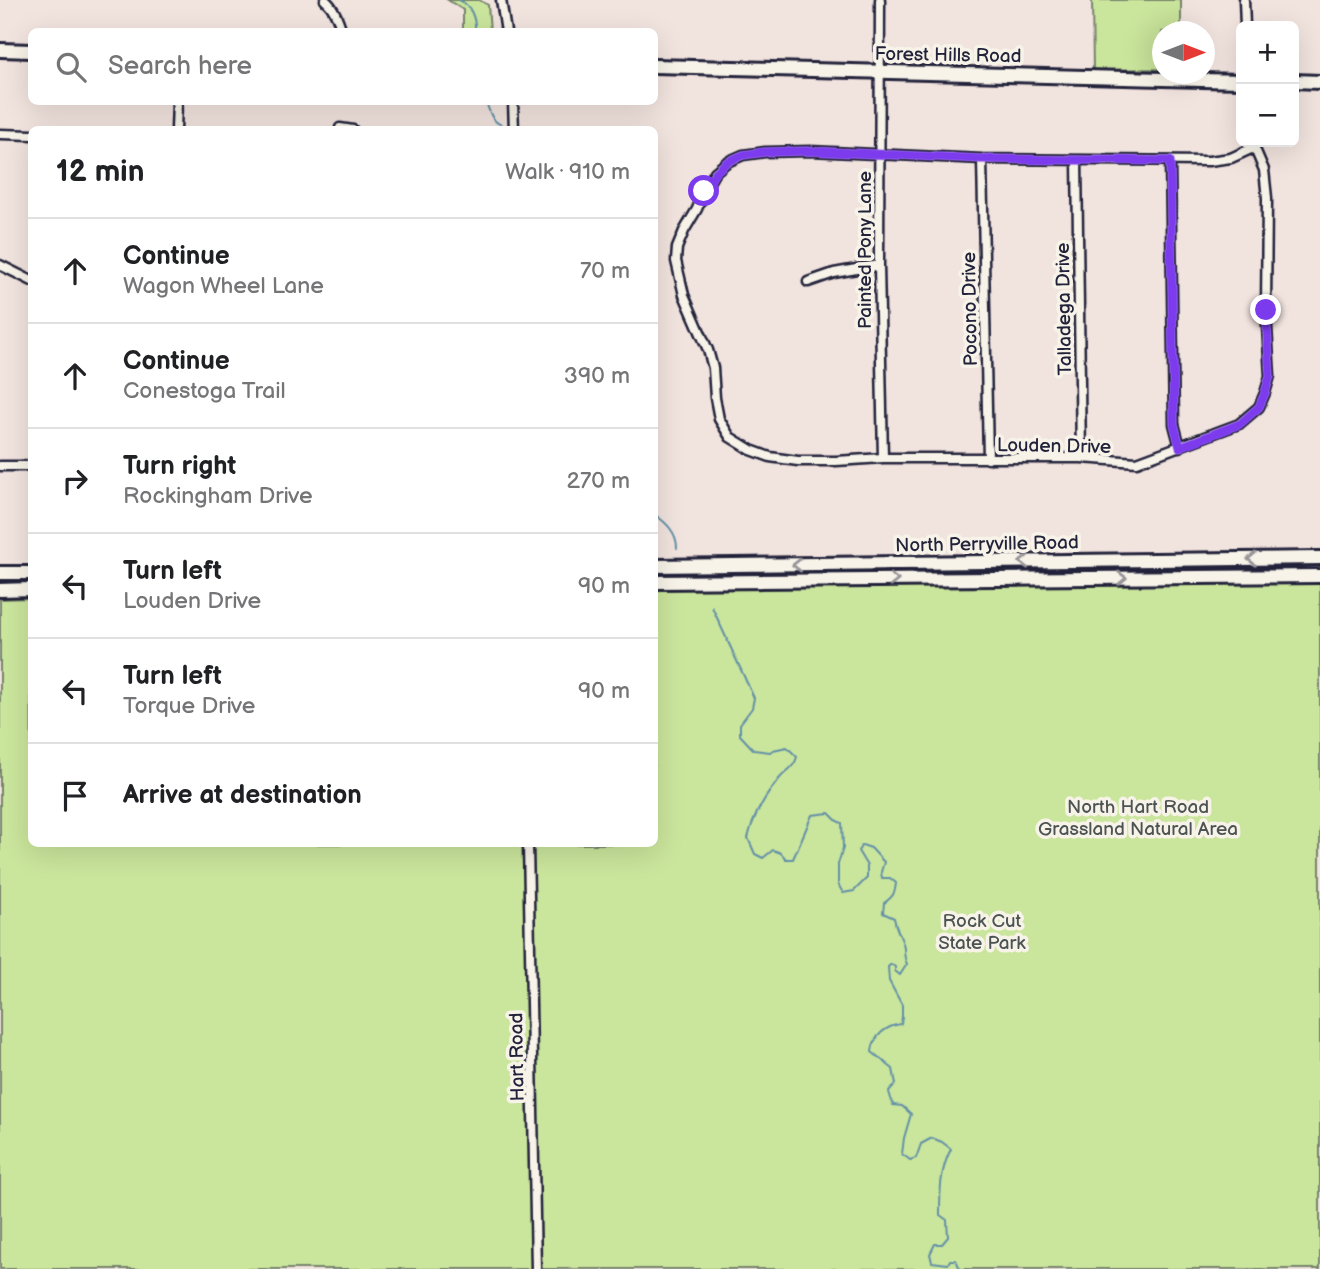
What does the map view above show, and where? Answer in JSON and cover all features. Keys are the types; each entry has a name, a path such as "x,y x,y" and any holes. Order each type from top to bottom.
{"main road":[{"path":"0,50 28,51"},
{"name":"Forest Hills Road","path":"658,66 1236,80"},
{"path":"1299,82 1320,82"},
{"name":"North Perryville Road","path":"658,566 1320,558"},
{"path":"0,573 28,573"},
{"name":"North Perryville Road","path":"658,582 1320,576"},
{"path":"0,590 28,589"}],"street":[{"path":"325,0 329,2 341,28"},
{"path":"502,0 506,28"},
{"name":"Painted Pony Lane","path":"880,0 879,265 883,458"},
{"path":"1244,0 1245,21"},
{"path":"176,126 177,105"},
{"path":"513,105 514,126"},
{"path":"0,134 28,135"},
{"name":"Louden Drive","path":"1250,147 1231,158 1209,161 982,159 810,151 765,152 743,155 727,162 715,173 704,191 698,209 677,248 676,261 684,295 713,368 719,419 730,437 751,450 770,457 798,461 883,458 1082,458 1137,462 1240,424 1259,407 1270,376 1266,310 1267,198 1264,170 1255,147"},
{"name":"Pocono Drive","path":"982,159 988,459"},
{"name":"Talladega Drive","path":"1077,160 1082,458"},
{"path":"1170,161 1174,424 1180,447"},
{"path":"0,265 28,279"},
{"path":"808,282 834,273 879,265"},
{"path":"0,467 28,466"},
{"name":"Hart Road","path":"528,847 536,1269"}],"green space":[{"path":"448,0 479,0 488,5 490,28 463,28 463,10"},
{"path":"1092,0 1181,0 1181,21 1152,21 1152,69 1093,70"},
{"name":"Rock Cut State Park","path":"1320,583 1320,1269 0,1269 0,599 28,598 28,847 658,847 658,589"}],"waterway":[{"path":"459,0 467,5 472,13 475,28"},
{"path":"487,105 493,118 506,126"},
{"path":"658,517 670,529 677,548"},
{"path":"712,607 754,698 752,708 740,724 740,735 754,750 770,752 787,747 797,757 769,792 756,814 748,838 755,854 763,858 773,850 786,859 793,859 812,815 829,813 842,823 843,848 838,864 838,884 843,893 854,891 867,878 867,866 858,851 862,845 871,848 884,862 882,878 890,878 896,883 893,894 884,903 883,913 894,918 907,964 900,975 891,964 888,967 889,981 902,1005 901,1024 881,1033 872,1052 893,1069 896,1084 889,1092 893,1105 902,1106 911,1114 902,1154 910,1160 916,1158 921,1144 932,1138 951,1149 943,1173 940,1198 940,1215 947,1220 948,1237 942,1244 935,1244 930,1254 932,1262 948,1264 950,1260 956,1260 960,1269"}],"route":[{"path":"704,191 715,173 727,162 743,155 765,152 879,153 982,159 1170,161 1174,424 1180,447 1240,424 1259,407 1270,376 1266,310"}],"park label":[{"name":"North Hart Road Grassland Natural Area","path":"1138,817"}]}
